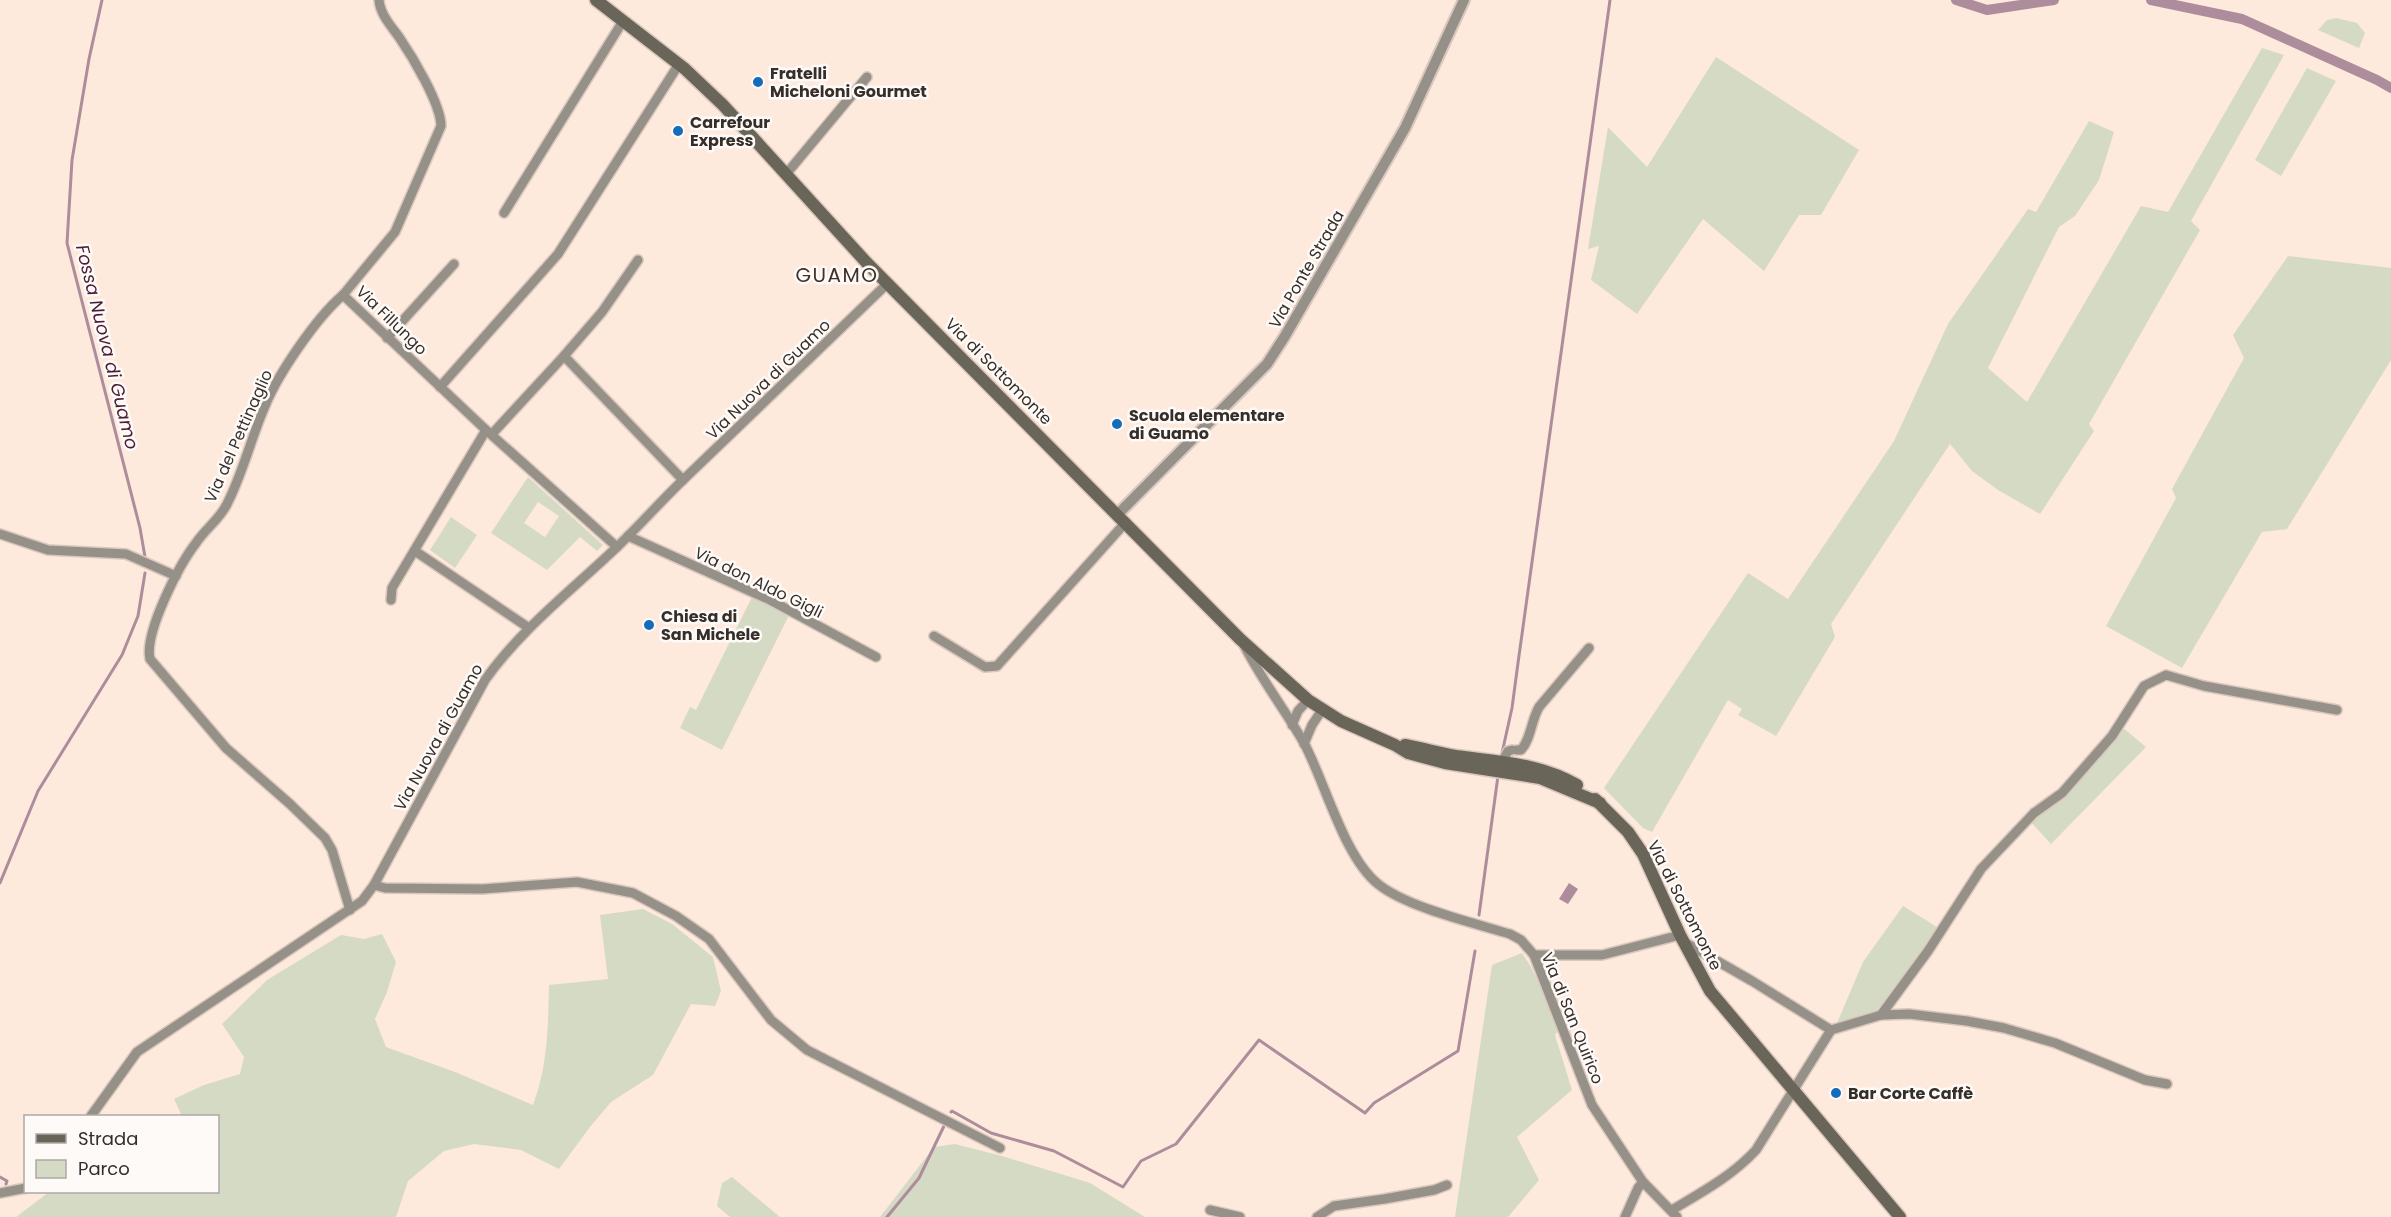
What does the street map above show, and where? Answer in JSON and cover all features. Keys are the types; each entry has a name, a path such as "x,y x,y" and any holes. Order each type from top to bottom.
{"main road":[{"name":"Via di Sottomonte","path":"596,0 679,64 723,105 888,283 1241,641 1308,700 1356,729 1395,745 1408,753 1437,761 1540,778 1600,803"},
{"name":"Via di Sottomonte","path":"1395,745 1502,762 1556,774 1584,789 1600,803 1628,832 1643,854 1682,939 1710,991 1900,1217"}],"street":[{"name":"Via Fillungo","path":"380,0 382,11 409,52 439,110 441,126 395,232 343,295 440,387 616,547"},
{"name":"Via Ponte Strada","path":"1122,518 1267,364 1286,336 1405,128 1464,0"},
{"path":"504,213 623,21"},
{"path":"440,387 558,254 679,64"},
{"path":"787,173 867,77"},
{"path":"391,600 392,588 489,432 564,356 602,312 638,260"},
{"path":"387,338 454,264"},
{"name":"Via Nuova di Guamo","path":"92,1115 137,1053 362,901 374,885 485,680 500,659 529,628 628,536 888,283"},
{"name":"Via del Pettinaglio","path":"343,295 330,306 276,383 227,504 195,544 176,576 150,638 148,651 150,659 226,748 291,804 326,838 332,850 350,910"},
{"path":"564,356 683,480"},
{"path":"934,636 985,667 997,666 1122,518"},
{"path":"0,534 48,550 126,554 176,576"},
{"name":"Via don Aldo Gigli","path":"628,536 770,600 876,657"},
{"path":"415,551 529,628"},
{"name":"Via di San Quirico","path":"1241,641 1304,744 1355,856 1376,883 1389,893 1436,911 1510,934 1521,940 1534,955 1592,1105 1643,1182 1675,1214"},
{"path":"1502,762 1508,752 1521,750 1526,743 1533,717 1539,707 1589,648"},
{"path":"1881,1015 1928,951 1982,869 2034,813 2062,793 2112,736 2144,686 2166,675 2204,687 2337,710"},
{"path":"1292,725 1298,711 1308,700"},
{"path":"1304,744 1312,725 1322,710"},
{"path":"374,885 385,888 482,889 577,882 633,893 676,916 709,939 771,1020 807,1050 1000,1148"},
{"path":"1534,955 1602,955 1682,939 1831,1030"},
{"path":"1675,1214 1726,1178 1756,1150 1831,1030 1881,1015 1909,1014 2004,1028 2055,1043 2145,1080 2167,1084"},
{"path":"1625,1217 1643,1182"},
{"path":"1317,1217 1334,1206 1434,1190 1447,1185"},
{"path":"0,1202 3,1193 24,1188"},
{"path":"1210,1210 1240,1217"}],"green space":[{"path":"2336,18 2357,23 2365,33 2359,48 2318,30 2327,20"},
{"path":"2262,48 2284,55 2191,221 2200,230 2089,424 2094,431 2040,514 1998,490 1972,471 1950,444 1831,624 1835,637 1776,736 1738,715 1742,709 1728,700 1652,832 1643,828 1604,788 1748,573 1788,599 1894,441 1948,324 2028,209 2036,212 2089,121 2114,132 2099,180 2075,216 2059,227 1988,368 2027,402 2141,206 2168,212"},
{"path":"1716,57 1859,150 1821,215 1799,215 1764,271 1703,219 1637,314 1591,280 1599,246 1588,249 1608,127 1647,167"},
{"path":"2307,68 2336,81 2281,176 2255,160"},
{"path":"2288,256 2391,268 2391,360 2287,529 2262,532 2182,668 2106,626 2176,498 2172,489 2244,358 2233,335"},
{"path":"528,477 603,545 597,551 580,537 547,570 491,533","holes":["538,502 559,516 545,537 524,523"]},
{"path":"451,517 477,535 455,568 430,550"},
{"path":"753,595 790,613 722,750 680,728 690,707 696,710"},
{"path":"2122,727 2146,747 2051,844 2030,821"},
{"path":"1903,906 1937,927 1884,1010 1837,1023 1863,962"},
{"path":"643,909 672,924 713,957 721,991 715,1006 691,1004 653,1075 611,1102 559,1169 521,1150 474,1144 444,1151 408,1181 396,1217 16,1217 48,1193 219,1193 219,1115 182,1115 174,1099 204,1085 240,1074 244,1057 222,1024 267,980 341,935 364,939 382,934 396,962 387,992 375,1019 386,1047 455,1072 533,1105 544,1061 549,985 608,979 600,915"},
{"path":"1522,953 1560,1028 1555,1035 1572,1090 1517,1137 1539,1180 1508,1217 1455,1217 1492,965"},
{"path":"955,1144 1090,1183 1145,1217 880,1217 934,1147"},
{"path":"732,1177 780,1217 730,1217 717,1206 722,1183"}],"shaded area":[{"path":"1569,883 1578,889 1568,904 1559,899"}],"waterway":[{"name":"Fossa Nuova di Guamo","path":"102,0 89,59 72,160 67,243 140,528 145,557"},
{"path":"1502,753 1512,708 1610,0"},
{"path":"1956,0 1987,10 2054,0"},
{"path":"2151,0 2242,19 2391,88"},
{"path":"0,883 38,791 122,655 138,616 145,573"},
{"path":"1479,915 1498,776"},
{"path":"951,1112 991,1133 1054,1151 1123,1187 1141,1161 1176,1144 1259,1040 1365,1113 1374,1103 1458,1051 1475,951"},
{"path":"887,1217 919,1178 944,1126"},
{"path":"0,1177 7,1181 6,1184"}],"place":[{"name":"Fratelli Micheloni Gourmet","path":"758,82"},
{"name":"Carrefour Express","path":"678,131"},
{"name":"Scuola elementare di Guamo","path":"1117,424"},
{"name":"Chiesa di San Michele","path":"649,625"},
{"name":"Bar Corte Caffè","path":"1836,1093"}],"district":[{"name":"GUAMO","path":"837,275"}]}
